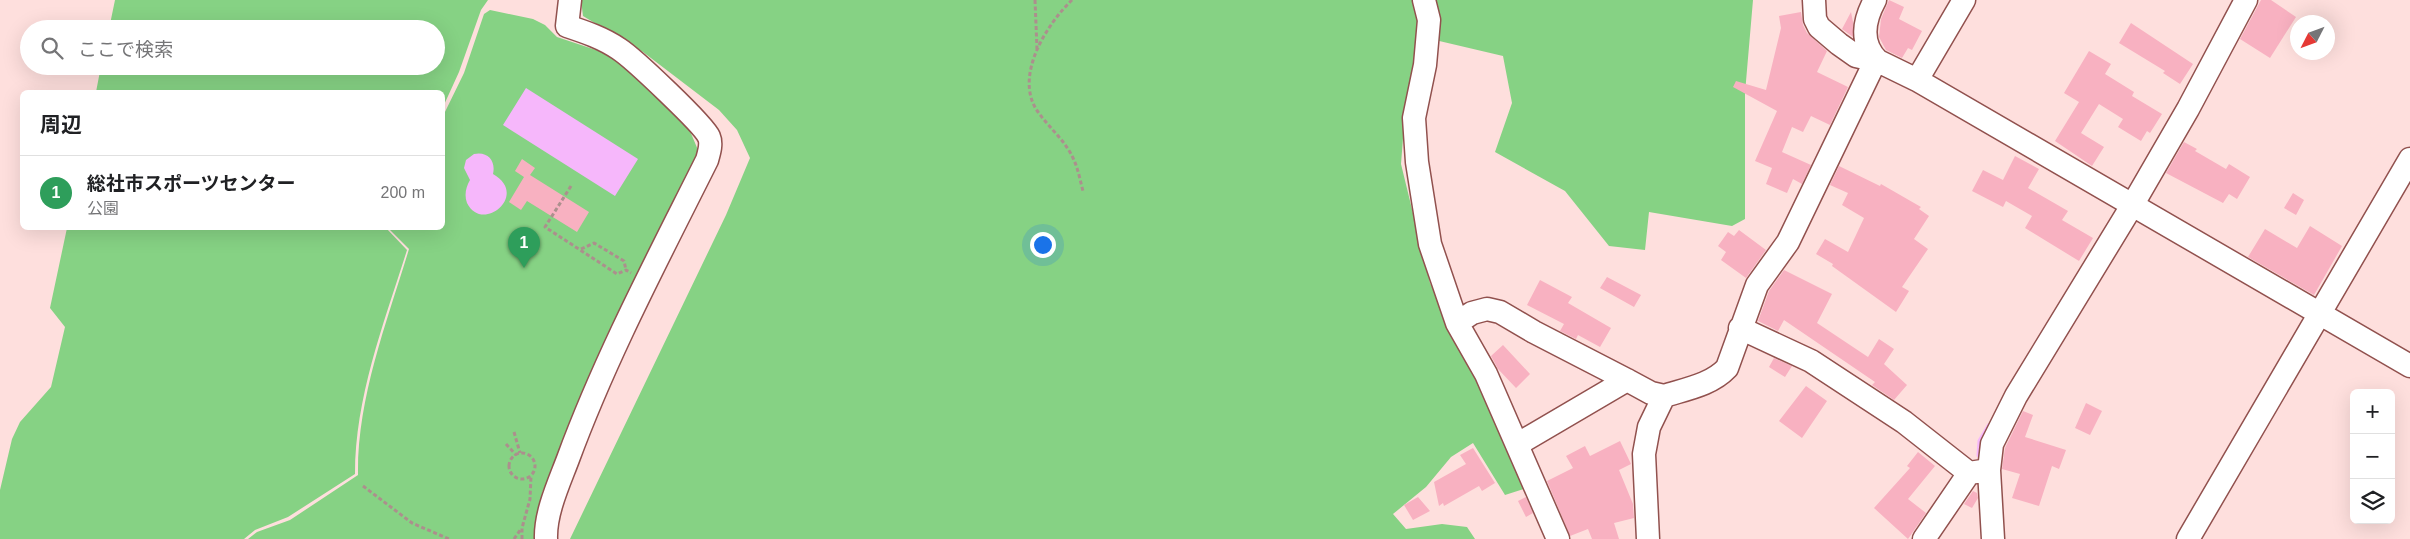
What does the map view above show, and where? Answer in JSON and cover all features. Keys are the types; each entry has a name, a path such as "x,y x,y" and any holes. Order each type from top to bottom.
{"street":[{"path":"546,539 546,528 574,443 604,368 707,160 710,138 697,122 619,49 595,35 566,26 570,0"},
{"path":"1424,0 1429,20 1425,66 1414,118 1417,162 1430,244 1457,323 1486,374 1558,539"},
{"path":"1814,0 1815,19 1820,26 1856,56 1878,61 1917,80 2127,200 2410,366"},
{"path":"1876,0 1868,13 1865,41 1872,55 1878,61"},
{"path":"1917,80 1964,0"},
{"path":"1924,539 1979,471 2016,396 2127,200 2246,0"},
{"path":"1445,289 1465,304 1500,312 1534,332 1651,393 1664,396 1706,382 1720,375 1727,368 1757,285 1788,242 1872,68 1878,61"},
{"path":"2188,539 2410,159"},
{"path":"1457,323 1487,308"},
{"path":"1740,328 1811,361 1979,471 1994,539"},
{"path":"1518,444 1627,380"},
{"path":"1648,539 1644,454 1649,427 1664,396"}],"path":[{"path":"1035,0 1037,50"},
{"path":"1072,0 1062,10 1037,50 1028,79 1035,107 1073,157 1083,191"},
{"path":"570,186 546,227 581,249 585,256 616,274 626,270"},
{"path":"581,249 594,243 624,261 626,270 646,282"},
{"path":"514,432 518,454"},
{"path":"506,444 518,454 528,455 534,461 534,469 531,474 530,499 522,528 522,539"},
{"path":"518,454 510,460 511,472 522,479 531,474"},
{"path":"363,486 412,523 448,539"},
{"path":"514,539 522,528"}],"green space":[{"path":"115,0 488,0 481,10 459,72 445,103 445,90 96,90 99,75 445,75 445,20 111,20"},
{"path":"581,0 1753,0 1745,93 1745,219 1732,226 1649,212 1645,250 1609,246 1565,191 1495,152 1512,103 1503,56 1435,40 1405,113 1401,164 1430,283 1476,374 1527,488 1505,495 1473,443 1451,457 1426,487 1393,514 1406,529 1442,524 1467,527 1475,539 570,539 726,215 750,158 737,130 719,110 643,52 583,16"},
{"path":"490,10 533,19 545,25 557,37 605,53 620,61 690,131 698,150 695,161 586,388 542,493 537,539 248,539 257,532 290,520 358,475 362,417 368,389 383,332 409,249 390,230 445,230 445,112 464,73 484,14"},
{"path":"67,230 388,230 407,250 380,333 365,389 356,445 355,474 288,517 255,530 244,539 0,539 0,490 12,439 20,422 51,387 65,327 50,308"}],"shaded area":[{"path":"526,88 638,159 615,196 503,125"},
{"path":"474,154 483,154 490,158 494,169 493,174 503,183 507,192 505,201 500,208 492,213 474,212 466,200 467,185 470,180 464,168 466,160"}],"building":[{"path":"1889,0 1904,7 1899,19 1922,31 1912,50 1908,48 1902,58 1886,50 1879,37 1881,19"},
{"path":"2261,0 2271,0 2293,15 2290,15 2290,26 2270,58 2240,39"},
{"path":"1801,12 1803,25 1807,33 1827,51 1817,72 1848,87 1830,125 1811,116 1803,132 1792,127 1782,152 1811,165 1802,184 1793,179 1787,193 1766,184 1772,168 1755,161 1777,111 1733,87 1736,81 1766,90 1781,28 1779,16"},
{"path":"1851,12 1853,22 1853,37 1842,29"},
{"path":"2131,23 2193,64 2180,84 2163,73 2165,71 2119,43"},
{"path":"2089,51 2111,64 2105,74 2134,92 2132,96 2162,114 2150,133 2147,131 2141,141 2118,127 2123,119 2099,104 2081,133 2104,147 2092,166 2055,141 2079,102 2064,93"},
{"path":"2184,142 2197,149 2195,151 2226,169 2229,164 2250,177 2237,199 2229,194 2223,203 2166,173"},
{"path":"2015,156 2039,169 2028,188 2068,211 2062,220 2093,238 2079,261 2025,228 2032,216 2006,201 2003,207 1972,191 1983,170 2003,180"},
{"path":"522,159 535,168 530,175 589,212 577,232 527,201 521,210 509,202 524,177 515,171"},
{"path":"1839,166 1880,186 1881,184 1921,207 1919,209 1929,216 1914,239 1928,249 1902,287 1909,291 1896,312 1832,266 1833,264 1816,254 1825,239 1848,252 1864,218 1842,205 1848,193 1830,185"},
{"path":"2293,193 2304,200 2296,215 2284,208"},
{"path":"2310,226 2342,246 2314,295 2248,257 2265,229 2297,248"},
{"path":"1739,230 1766,250 1746,278 1721,260 1726,252 1718,246 1728,232 1734,236"},
{"path":"1784,270 1832,294 1817,323 1868,357 1879,339 1894,349 1884,364 1907,385 1894,400 1872,385 1875,382 1784,320 1778,331 1758,321 1769,291"},
{"path":"1607,277 1641,295 1634,307 1600,288"},
{"path":"1540,280 1572,297 1568,303 1611,328 1600,347 1578,335 1576,339 1560,331 1564,324 1527,305"},
{"path":"1503,345 1530,374 1516,388 1498,369 1491,356"},
{"path":"1774,358 1792,366 1785,377 1769,367"},
{"path":"1806,386 1827,401 1802,438 1779,421"},
{"path":"2086,403 2102,411 2090,435 2075,428"},
{"path":"2023,411 2033,415 2025,437 2066,450 2059,469 2052,466 2039,506 2012,498 2020,474 2002,469 2005,448"},
{"path":"1620,441 1631,464 1619,470 1633,504 1634,518 1614,523 1619,539 1592,539 1588,529 1570,536 1547,481 1573,468 1566,456 1585,446 1590,456"},
{"path":"1473,448 1495,483 1482,491 1479,486 1444,506 1443,503 1439,506 1434,482 1466,464 1460,455"},
{"path":"1918,452 1935,466 1908,499 1926,513 1908,539 1874,508 1910,468 1907,466"},
{"path":"1973,491 1977,493 1978,498 1972,508 1964,504"},
{"path":"1418,497 1430,511 1413,520 1404,505"},
{"path":"1526,497 1533,513 1526,517 1518,501"}],"waterway":[{"path":"1979,455 1980,441 1989,426"}],"place":[{"name":"総社市スポーツセンター","path":"524,268"}]}
